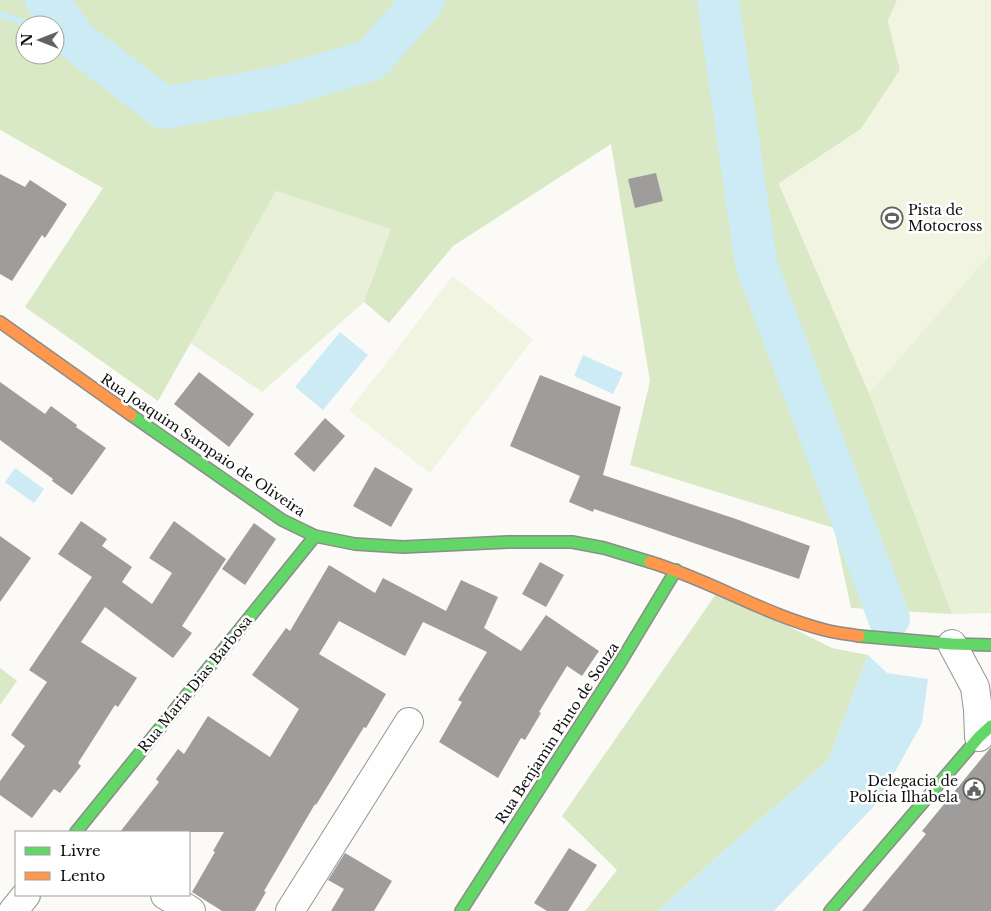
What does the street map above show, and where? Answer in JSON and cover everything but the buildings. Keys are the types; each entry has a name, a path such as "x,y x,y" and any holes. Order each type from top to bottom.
{"street":[{"name":"Rua Joaquim Sampaio de Oliveira","path":"4,332 282,520 315,536 355,544 403,548 508,542 572,542 604,548 676,570 776,613 826,630 870,638 991,645"},
{"name":"Rua Maria Dias Barbosa","path":"77,831 315,536"},
{"name":"Rua Benjamin Pinto de Souza","path":"461,911 615,671 676,570"},
{"path":"830,911 985,731 978,710 975,686 952,644"},
{"path":"290,911 409,722"},
{"path":"13,911 25,896"},
{"path":"167,896 191,911"}],"green space":[{"path":"0,0 897,0 888,21 900,70 861,129 779,184 869,393 952,614 851,608 834,528 630,465 650,381 611,144 453,246 389,323 364,302 391,229 276,191 158,401 25,307 103,188 0,130"},
{"name":"Pista de Motocross","path":"897,0 991,0 991,253 869,393 779,183 861,129 900,70 888,21"},
{"path":"276,191 392,229 364,302 262,392 190,343"},
{"path":"991,253 991,613 952,614 869,393"},
{"path":"453,276 533,339 430,473 349,411"},
{"path":"718,591 832,648 868,655 828,761 658,911 585,911 617,870 562,816"},
{"path":"0,668 17,681 0,705"}],"water":[{"path":"340,332 368,355 323,410 295,387"},
{"path":"583,355 623,373 613,394 574,376"},
{"path":"15,468 44,489 34,503 5,482"},
{"path":"868,655 887,673 928,679 922,723 879,801 774,911 658,911 828,761"}],"waterway":[{"path":"46,0 78,42 164,108 279,87 371,60 424,0"},
{"path":"718,0 756,264 889,618"},
{"path":"0,14 15,20"},
{"path":"65,37 78,42"}],"traffic: fast":[{"path":"131,415 282,520 315,536 355,544 403,547 508,542 572,542 604,548 650,562"},
{"path":"77,831 315,536"},
{"path":"461,911 620,663 676,570"},
{"path":"859,636 952,644 991,645"},
{"path":"830,911 979,737 991,726"}],"traffic: slow":[{"path":"0,322 131,415"},
{"path":"650,562 672,569 803,624 859,636"}],"place":[{"name":"Pista de Motocross","path":"892,218"},
{"name":"Delegacia de Polícia Ilhabela","path":"974,789"}]}
